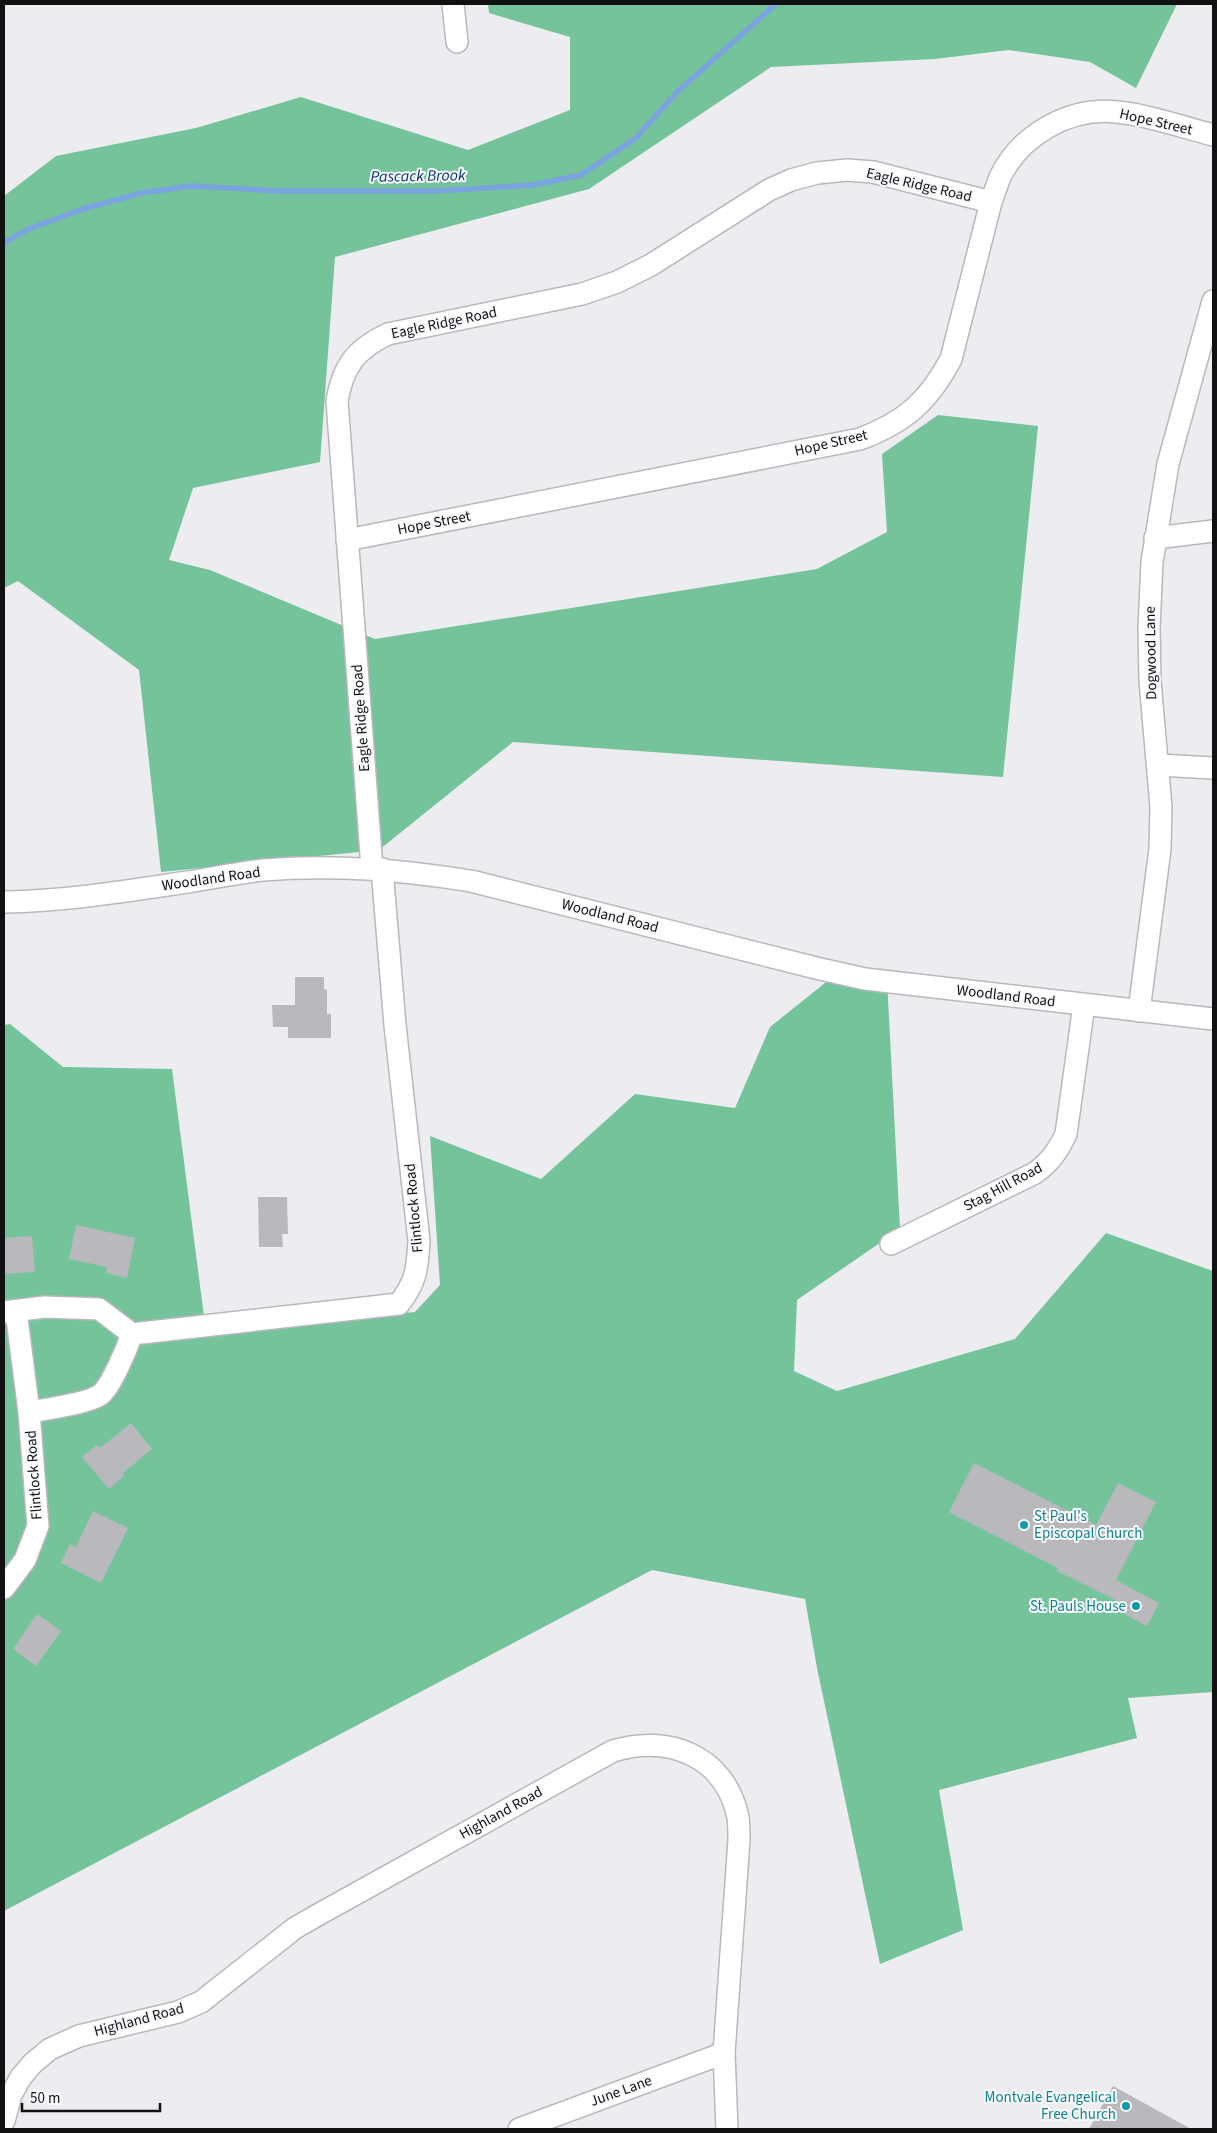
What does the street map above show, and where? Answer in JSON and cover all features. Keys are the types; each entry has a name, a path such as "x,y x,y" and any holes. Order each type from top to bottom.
{"street":[{"path":"453,4 457,42"},
{"name":"Hope Street","path":"347,540 860,439 885,429 906,416 925,399 942,377 951,359 991,202 1000,177 1012,158 1029,140 1049,126 1070,117 1094,112 1116,112 1213,135"},
{"name":"Eagle Ridge Road","path":"377,868 347,540 337,401 340,383 356,354 371,342 388,334 582,294 617,282 651,265 769,190 791,180 817,173 846,170 874,172 991,202"},
{"name":"Dogwood Lane","path":"1139,1011 1160,849 1161,807 1150,681 1149,628 1155,538 1168,464 1213,301"},
{"path":"1155,538 1213,532"},
{"path":"1158,764 1213,768"},
{"name":"Woodland Road","path":"4,902 62,899 262,870 320,867 377,868 471,882 865,979 1213,1019"},
{"name":"Flintlock Road","path":"4,1588 25,1560 38,1526 29,1412 10,1311 45,1307 99,1309 132,1334 399,1304 410,1290 417,1272 419,1241 377,868"},
{"name":"Stag Hill Road","path":"891,1244 1035,1173 1047,1164 1059,1149 1066,1134 1084,1005"},
{"name":"Flintlock Road","path":"29,1412 71,1405 100,1394 118,1368 132,1334"},
{"name":"Highland Road","path":"4,2121 11,2096 21,2077 33,2063 50,2050 79,2036 178,2012 201,2002 295,1928 323,1912 613,1751 633,1745 653,1744 672,1747 691,1754 708,1766 722,1781 732,1799 738,1818 739,1840 724,2053 727,2129"},
{"name":"June Lane","path":"519,2129 724,2053"}],"green space":[{"path":"488,4 1177,4 1136,88 1090,62 1009,50 935,59 771,67 589,189 335,257 320,462 193,488 169,560 210,570 375,639 817,569 887,532 882,454 938,415 1038,426 1003,777 513,742 379,850 161,872 139,670 18,581 4,588 4,196 56,156 196,128 301,97 468,150 570,110 570,37 489,13"},
{"path":"840,971 887,979 900,1229 797,1300 794,1371 837,1391 1015,1339 1106,1233 1213,1271 1213,1692 1128,1698 1137,1738 939,1790 963,1930 880,1964 817,1668 805,1599 652,1570 4,1911 4,1025 10,1024 63,1067 172,1069 206,1332 415,1312 440,1285 430,1136 541,1179 635,1094 735,1108 770,1027"}],"building":[{"path":"295,977 324,977 324,989 327,990 327,1014 331,1014 331,1038 288,1038 288,1027 273,1027 272,1005 295,1005"},
{"path":"258,1197 287,1197 288,1234 282,1234 283,1247 259,1247"},
{"path":"76,1225 135,1238 127,1278 106,1273 107,1267 69,1259"},
{"path":"32,1236 35,1272 4,1274 4,1238"},
{"path":"131,1423 152,1449 123,1473 124,1476 109,1489 82,1457 97,1445 100,1448"},
{"name":"St Paul's Episcopal Church","path":"974,1463 1096,1525 1118,1483 1156,1502 1116,1580 1159,1603 1147,1626 1113,1608 1117,1601 1057,1571 1058,1568 949,1512"},
{"path":"93,1511 128,1528 101,1583 61,1563 70,1544 76,1547"},
{"path":"37,1614 61,1631 36,1666 13,1649"},
{"name":"Montvale Evangelical Free Church","path":"1113,2086 1191,2129 1089,2129"}],"waterway":[{"name":"Pascack Brook","path":"4,243 26,230 83,209 141,193 191,186 281,191 435,191 533,185 581,175 636,138 677,92 776,4"}],"place":[{"name":"St Paul's Episcopal Church","path":"1024,1525"},
{"name":"St. Pauls House","path":"1136,1606"},
{"name":"Montvale Evangelical Free Church","path":"1126,2106"}]}
